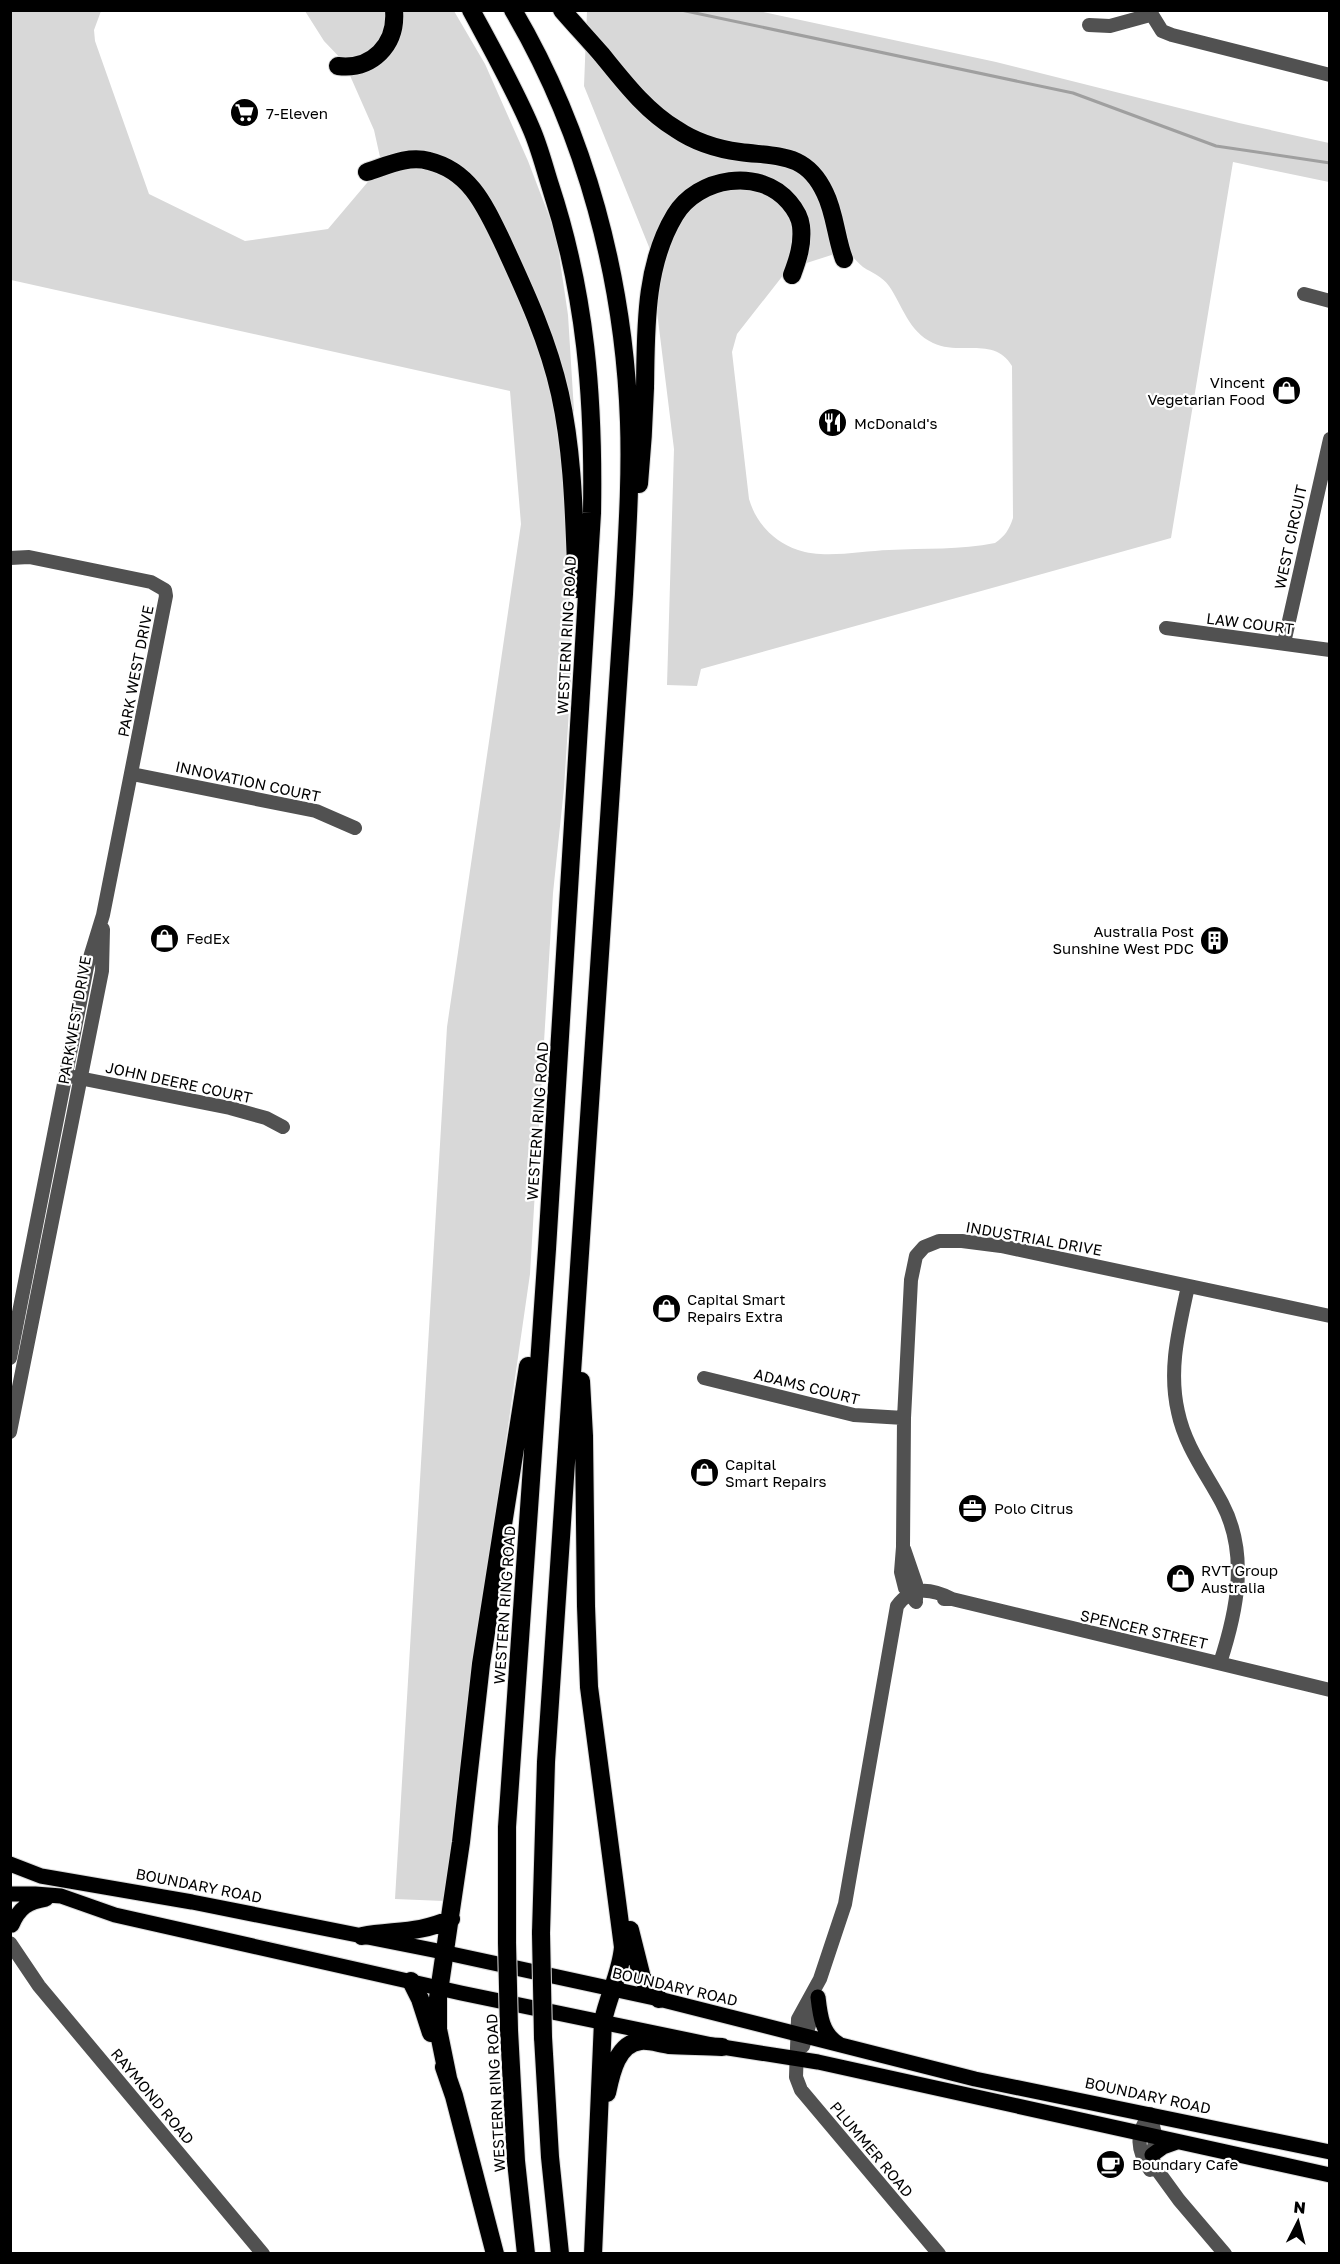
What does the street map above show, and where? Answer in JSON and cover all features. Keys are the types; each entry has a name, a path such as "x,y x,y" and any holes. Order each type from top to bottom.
{"highway":[{"path":"338,66 360,66 379,54 392,33 395,21 394,10"},
{"name":"WESTERN RING ROAD","path":"471,10 532,130 559,212 580,303 591,405 593,464 547,1249 507,1827 509,2030 516,2161 526,2253"},
{"path":"513,10 555,94 587,177 608,261 621,334 629,423 629,480 615,740 546,1762 541,1934 543,2037 550,2157 560,2253"},
{"path":"562,10 638,97 675,129 694,140 719,148 777,155 807,168 818,180 828,199 844,259"},
{"path":"367,172 400,161 427,160 454,171 465,180 485,206 535,316 546,344 560,395 568,447 573,506 581,689"},
{"path":"615,740 643,441 646,313 656,265 667,230 676,212 701,190 720,183 738,181 771,186 794,208 801,224 802,239 792,275"},
{"path":"495,2253 448,2078 437,2020 481,1664 547,1249"},
{"path":"576,1314 584,1436 587,1652 591,1705 622,1947 621,1966 611,1989 603,2021 593,2253"},
{"path":"606,1813 639,1969 648,1988 658,1999"},
{"path":"362,1936 420,1930 451,1919"},
{"path":"411,1981 420,1999 448,2078"},
{"path":"600,2121 610,2078 627,2046 646,2041 670,2045 722,2047"}],"main road":[{"name":"BOUNDARY ROAD","path":"10,1864 41,1876 192,1902 446,1953 658,1999 975,2079 1329,2152"},
{"path":"10,1894 61,1896 115,1915 440,1988 722,2047 798,2059 1139,2142 1163,2147 1177,2142"},
{"path":"11,1923 24,1906 61,1896"},
{"path":"818,1997 824,2027 832,2040 840,2045"},
{"path":"1139,2142 1156,2138 1329,2175"}],"street":[{"path":"1089,25 1110,26 1149,13 1162,31 1172,35 1329,75"},
{"path":"1304,294 1329,301"},
{"name":"WEST CIRCUIT","path":"1284,643 1329,439"},
{"name":"PARK WEST DRIVE","path":"10,558 29,557 151,582 165,590 165,605 103,915"},
{"name":"LAW COURT","path":"1166,628 1329,650"},
{"name":"INNOVATION COURT","path":"132,774 316,810 355,828"},
{"name":"PARKWEST DRIVE","path":"10,1358 87,967 103,915"},
{"name":"PARKWEST DRIVE","path":"10,1432 102,971 103,915"},
{"name":"JOHN DEERE COURT","path":"66,1076 230,1108 266,1118 283,1127"},
{"name":"INDUSTRIAL DRIVE","path":"914,1596 905,1588 901,1572 904,1419 911,1280 916,1256 924,1247 939,1241 962,1241 1001,1246 1329,1316"},
{"path":"1188,1286 1173,1362 1178,1413 1192,1452 1223,1504 1237,1551 1238,1592 1220,1663"},
{"name":"ADAMS COURT","path":"704,1378 854,1416 904,1419"},
{"path":"802,2036 798,2019 820,1978 838,1928 849,1887 895,1620 914,1596"},
{"name":"SPENCER STREET","path":"914,1596 928,1599 952,1599 1329,1690"},
{"name":"RAYMOND ROAD","path":"11,1923 21,1958"},
{"name":"RAYMOND ROAD","path":"10,1942 39,1986 263,2253"},
{"path":"802,2036 818,1997 820,1978"},
{"name":"PLUMMER ROAD","path":"802,2036 796,2077 801,2090 939,2253"},
{"path":"1149,2114 1156,2138"},
{"path":"1149,2114 1141,2126 1139,2142 1145,2163 1225,2253"}],"shaded area":[{"path":"11,11 101,11 94,30 95,41 149,194 245,241 328,229 372,177 380,157 374,130 344,62 324,41 305,11 454,11 485,64 528,161 556,234 568,315 574,411 556,426 569,555 571,680 564,788 553,893 530,1274 468,1704 444,1901 395,1899 447,1027 521,524 510,391 11,280"},
{"path":"587,11 758,11 996,62 1239,123 1329,143 1329,182 1233,162 1171,538 701,669 697,686 667,685 674,449 649,247 584,86","holes":["847,250 863,267 886,283 907,318 925,338 943,346 986,349 996,352 1005,357 1012,366 1013,518 1006,532 995,543 956,548 843,554 808,553 781,542 756,516 749,499 732,352 737,334 788,269"]}],"waterway":[{"path":"681,10 1073,93 1216,146 1330,163"}],"place":[{"name":"7-Eleven","path":"245,113"},
{"name":"Vincent Vegetarian Food","path":"1286,391"},
{"name":"McDonald's","path":"833,423"},
{"name":"FedEx","path":"165,938"},
{"name":"Australia Post Sunshine West PDC","path":"1215,940"},
{"name":"Capital Smart Repairs Extra","path":"666,1308"},
{"name":"Capital Smart Repairs","path":"704,1473"},
{"name":"Polo Citrus","path":"973,1508"},
{"name":"RVT Group Australia","path":"1180,1579"},
{"name":"Boundary Cafe","path":"1111,2164"}]}
